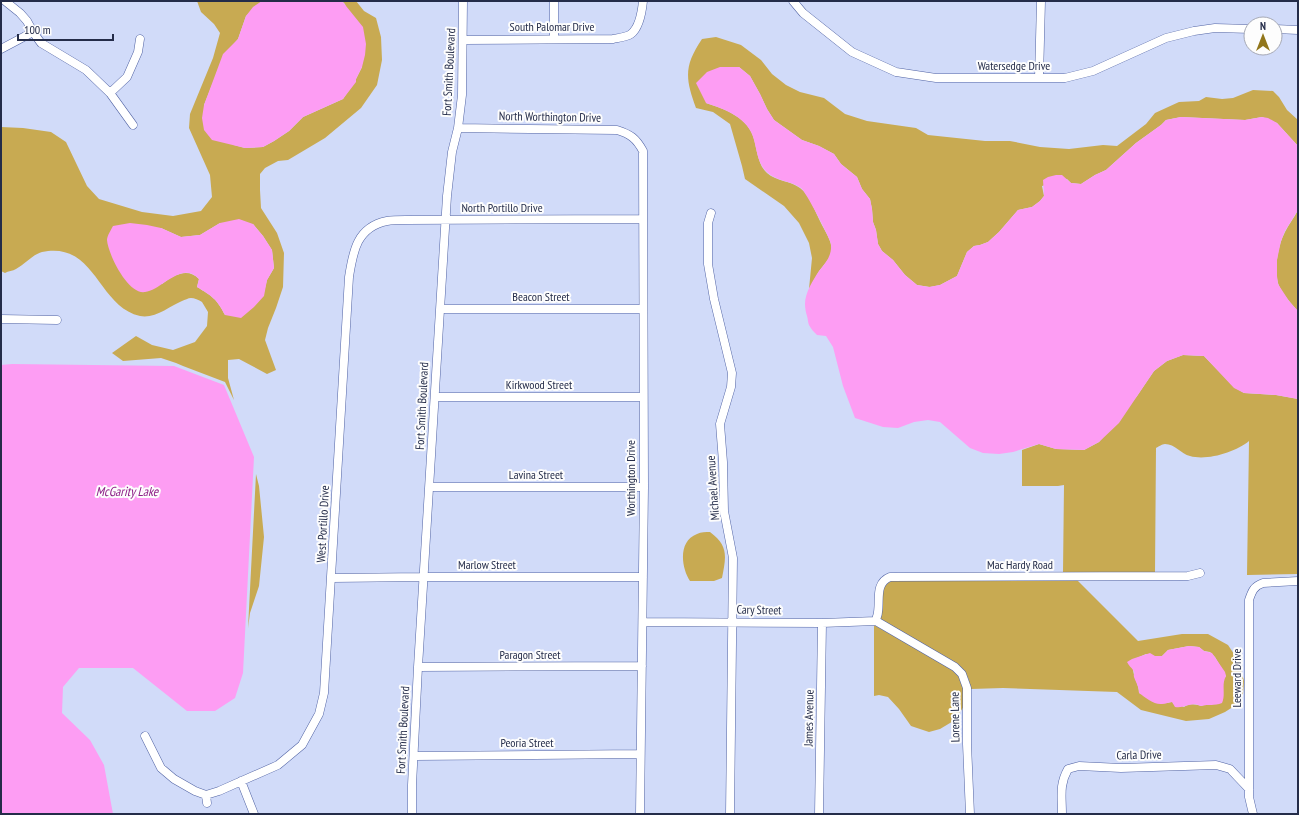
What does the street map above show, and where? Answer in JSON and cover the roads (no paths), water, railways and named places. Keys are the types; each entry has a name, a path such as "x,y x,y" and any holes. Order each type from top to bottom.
{"street":[{"path":"5,1 20,13 27,21 41,43 86,70 110,93 133,124"},
{"name":"Fort Smith Boulevard","path":"412,814 418,668 446,220 452,152 458,128 462,95 463,1"},
{"path":"554,1 554,39"},
{"name":"South Palomar Drive","path":"463,40 613,39 631,34 637,27 641,14 642,1"},
{"name":"Watersedge Drive","path":"793,1 803,13 852,52 896,72 936,78 1065,78 1093,71 1166,38 1194,31 1215,28 1243,29"},
{"path":"1039,78 1041,1"},
{"path":"1283,29 1298,30"},
{"path":"1,49 33,32"},
{"path":"110,93 126,77 138,52 140,39"},
{"name":"North Worthington Drive","path":"458,128 617,130 628,134 639,142"},
{"name":"Worthington Drive","path":"639,142 643,151 642,309 644,487 640,814"},
{"name":"Michael Avenue","path":"711,213 708,223 708,264 714,299 732,373 731,387 720,424 723,462 724,511 733,558 730,814"},
{"name":"North Portillo Drive","path":"365,231 376,224 388,221 642,219"},
{"name":"West Portillo Drive","path":"145,736 161,768 174,779 206,799 220,791 278,765 302,745 319,714 324,693 332,578 349,277 352,256 365,231"},
{"name":"Beacon Street","path":"440,308 642,309"},
{"path":"1,319 57,320"},
{"name":"Kirkwood Street","path":"436,397 643,398"},
{"name":"Lavina Street","path":"429,487 644,487"},
{"name":"Mac Hardy Road","path":"876,621 879,589 881,583 890,577 1188,576 1200,573"},
{"name":"Marlow Street","path":"332,578 424,576 643,577"},
{"name":"Leeward Drive","path":"1253,814 1249,797 1250,600 1254,587 1259,584 1298,582"},
{"name":"Cary Street","path":"643,622 822,623 876,621"},
{"name":"Lorene Lane","path":"876,621 956,667 965,679 968,688 967,744 970,814"},
{"name":"James Avenue","path":"819,814 822,623"},
{"name":"Paragon Street","path":"418,668 642,666"},
{"name":"Peoria Street","path":"414,756 640,754"},
{"name":"Carla Drive","path":"1062,814 1063,778 1068,769 1079,766 1121,768 1216,765 1230,769 1249,789"},
{"path":"241,782 254,814"}],"water":[{"path":"262,1 342,1 363,27 366,44 365,55 356,82 343,99 303,117 289,131 263,147 245,148 212,140 204,130 202,118 204,105 223,54 238,39 246,16 253,7"},
{"path":"720,67 739,67 750,76 774,120 802,140 819,146 834,154 841,164 857,177 862,189 870,199 878,244 882,251 893,260 905,275 917,285 929,287 940,285 957,276 967,252 974,246 988,242 1018,210 1032,207 1040,201 1044,196 1043,180 1048,177 1062,175 1071,183 1081,184 1106,170 1136,143 1166,120 1181,117 1245,120 1262,117 1268,118 1277,123 1298,146 1298,210 1285,231 1281,241 1277,260 1277,276 1278,284 1289,301 1298,311 1298,399 1276,395 1244,393 1234,388 1204,356 1183,355 1167,361 1154,371 1119,423 1099,442 1084,450 1056,449 1039,444 1013,452 999,454 983,453 970,448 940,422 928,420 914,422 898,428 883,427 855,418 843,386 833,347 826,336 817,335 811,328 805,309 806,295 829,255 831,248 830,240 804,191 793,184 772,176 762,166 758,158 751,132 742,120 721,108 706,103 696,83 707,72"},
{"path":"239,219 253,224 263,236 272,250 274,268 267,280 264,296 241,318 225,315 214,298 197,287 199,279 192,274 179,274 152,290 145,292 139,291 126,281 115,263 108,246 108,235 113,226 130,223 147,225 161,228 181,237 200,235 220,223"},
{"name":"McGarity Lake","path":"1,365 174,366 224,385 254,457 243,673 235,698 215,711 187,711 133,668 79,668 63,687 62,713 90,740 104,765 113,814 1,814"},
{"path":"1189,646 1199,647 1204,651 1212,653 1225,672 1226,676 1222,703 1201,706 1194,704 1175,707 1172,702 1159,704 1150,701 1139,693 1134,672 1127,662 1150,653 1155,656 1162,656 1168,650"}]}
